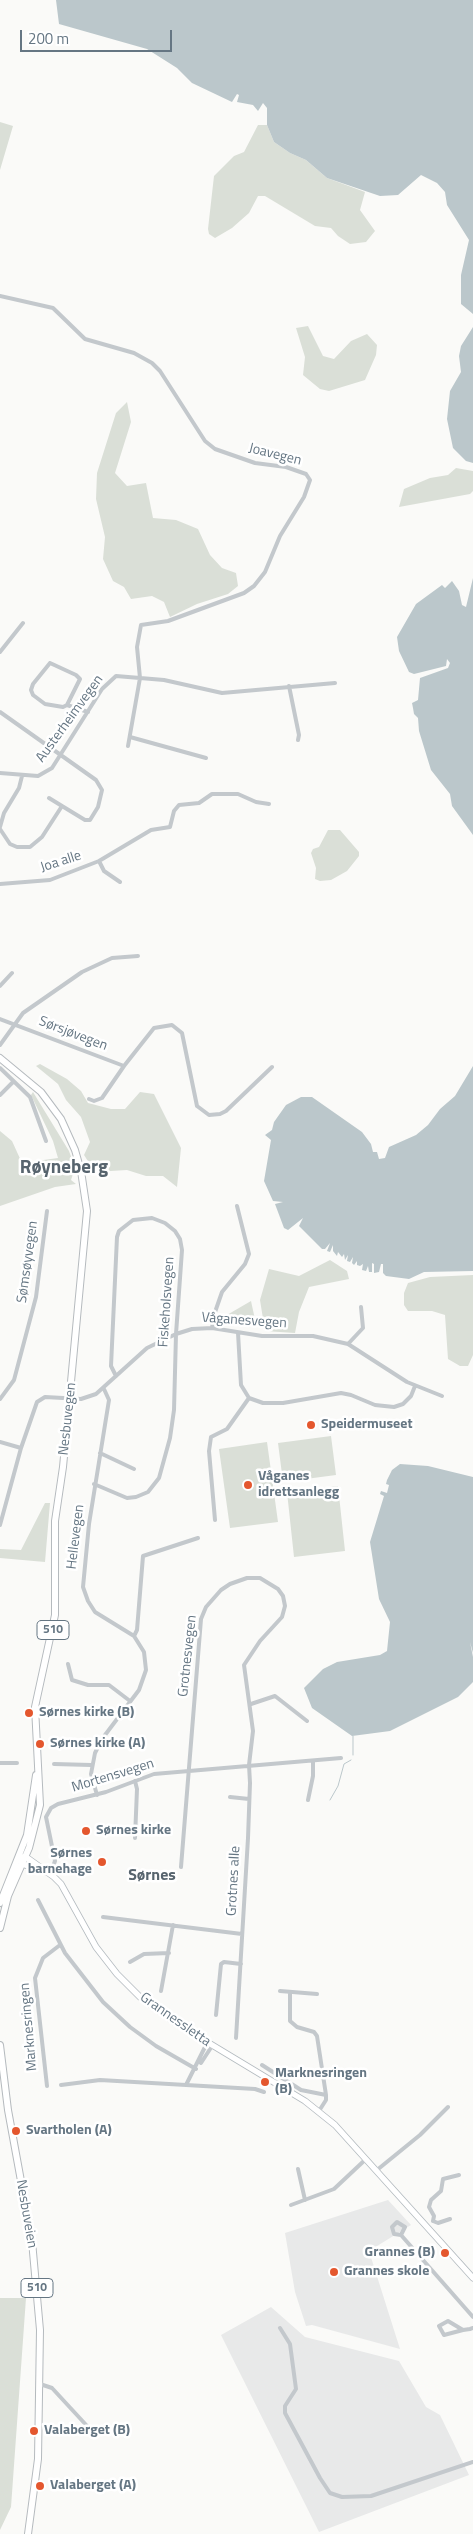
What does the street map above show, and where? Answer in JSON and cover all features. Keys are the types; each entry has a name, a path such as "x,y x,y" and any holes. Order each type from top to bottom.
{"main road":[{"name":"Nesbuvegen","path":"0,1052 31,1078 61,1120 82,1171 86,1193 86,1237 54,1538 54,1620 35,1707 36,1754 33,1806 22,1864 2,1896"},
{"name":"Nesbuvegen","path":"0,1058 41,1092"},
{"name":"Nesbuvegen","path":"0,1928 2,1896 23,1857"},
{"name":"Grannessletta","path":"23,1857 48,1873 64,1888 96,1947 127,1984 154,2008 210,2045 319,2111 336,2125 473,2278"},
{"name":"Grannessletta","path":"22,1864 48,1873"},
{"name":"Nesbuveien","path":"0,2045 8,2110 34,2261 40,2330 36,2480 28,2534"}],"street":[{"name":"Joavegen","path":"0,296 53,308 85,339 134,353 152,363 160,371 205,440 215,449 255,463 286,467 306,474 310,480 310,485 300,504 280,536 265,572 254,586 244,593 168,621 140,625 137,647 140,678 128,746"},
{"path":"0,652 23,623"},
{"path":"67,705 80,679 69,671 50,663 33,684 31,690 33,695 45,704 63,707 67,705 88,712"},
{"name":"Austerheimvegen","path":"0,773 22,776 46,773 62,754 102,689 116,676 164,680 222,693 336,683"},
{"path":"289,686 299,734 298,740"},
{"path":"0,712 62,754 96,780 102,790 98,807 90,820 85,820 49,798"},
{"path":"130,737 206,758"},
{"path":"22,776 19,788 4,813 0,828 4,838 13,846 30,847 42,837 62,806"},
{"name":"Joa alle","path":"0,884 50,880 99,861 151,830 170,827 174,811 179,805 199,803 212,794 238,794 256,802 269,804"},
{"name":"Joa alle","path":"99,861 104,871 120,882"},
{"path":"0,1045 14,1023 31,1007 82,972 112,958 138,956"},
{"path":"0,986 12,973"},
{"name":"Sørsjøvegen","path":"0,1018 124,1066"},
{"path":"89,1099 94,1101 102,1098 154,1028 172,1025 182,1033 197,1106 205,1112 214,1115 226,1111 272,1067"},
{"path":"0,1068 30,1097 46,1141"},
{"path":"0,1095 13,1082"},
{"path":"212,1328 214,1315 222,1292 245,1264 248,1254 237,1206"},
{"name":"Sømsøyvegen","path":"0,1399 14,1380 36,1297 47,1211"},
{"name":"Fiskeholsvegen","path":"94,1484 120,1496 136,1497 148,1492 159,1478 174,1410 176,1334 182,1265 180,1239 170,1226 158,1220 144,1218 133,1220 119,1231 116,1237 111,1366 116,1376"},
{"path":"348,1344 363,1328 362,1307"},
{"name":"Våganesvegen","path":"0,1525 21,1448 37,1402 45,1397 70,1399 90,1397 104,1389 147,1348 176,1334 192,1329 212,1328 238,1334 313,1336 348,1344 416,1386 442,1396"},
{"path":"238,1334 241,1385 249,1398 263,1403 283,1403 341,1393 352,1394 375,1405 394,1407 403,1404 411,1396 416,1386"},
{"name":"Hellevegen","path":"104,1389 109,1400 94,1484 83,1567 85,1594 91,1606 101,1616 134,1636"},
{"path":"215,1520 209,1451 211,1437 227,1429 249,1398"},
{"path":"0,1442 21,1448"},
{"path":"100,1453 134,1469"},
{"path":"97,1795 92,1781 91,1765 98,1745 139,1690 146,1670 144,1652 134,1636 137,1630 143,1556 198,1538"},
{"name":"Grotnesvegen","path":"181,1867 201,1620 206,1607 221,1590 230,1584 247,1578 260,1578 278,1589 283,1596 285,1606 282,1617 260,1641 244,1665 251,1704 253,1732 248,1764"},
{"path":"68,1664 72,1680 88,1685 109,1685 130,1701"},
{"path":"251,1704 275,1696 306,1721"},
{"name":"Mortensvegen","path":"48,1873 55,1862 46,1821 48,1812 58,1804 97,1795 154,1774 248,1764 341,1758"},
{"path":"308,1800 313,1776 313,1760"},
{"path":"0,1764 17,1763"},
{"path":"54,1764 91,1765"},
{"name":"Grotnes alle","path":"236,2038 249,1799 248,1764"},
{"path":"135,1781 137,1789 135,1838"},
{"path":"230,1797 249,1799"},
{"path":"38,1900 60,1945 88,1985 118,2016 156,2046 196,2069"},
{"path":"103,1918 242,1934"},
{"path":"161,1991 173,1925"},
{"name":"Marknesringen","path":"47,2086 35,1978 43,1958 60,1945"},
{"path":"130,1962 144,1954 169,1953"},
{"path":"216,2016 221,1964 224,1962 241,1964"},
{"path":"280,1991 317,1994"},
{"path":"290,1992 290,2021 296,2027 314,2032 317,2036 326,2095 326,2100 319,2111"},
{"path":"186,2085 210,2045"},
{"path":"262,2066 301,2090 326,2095"},
{"path":"61,2085 100,2080 255,2089 264,2092"},
{"path":"377,2170 420,2135 448,2107"},
{"path":"291,2205 334,2189 366,2159"},
{"path":"298,2169 305,2200"},
{"path":"427,2226 433,2221 434,2216 429,2207 431,2200 441,2191 443,2179 459,2175"},
{"path":"433,2221 438,2223 450,2219"},
{"path":"401,2235 473,2316"},
{"path":"463,2330 448,2321 439,2326 444,2335 473,2328"},
{"path":"280,2328 290,2344 296,2389 285,2406 285,2414 330,2493 342,2497 371,2496 473,2462"},
{"path":"40,2384 52,2388 88,2427"}],"shaded area":[{"path":"56,0 473,0 473,314 461,304 461,275 469,240 447,205 445,192 437,183 421,175 398,195 380,196 327,178 306,160 290,153 274,142 267,125 267,108 263,103 258,111 253,105 237,102 239,95 237,94 232,102 192,83 177,68 147,49 59,24"},
{"path":"0,122 13,126 0,170"},
{"path":"258,125 267,125 274,142 290,153 306,160 327,178 365,192 360,210 375,231 366,242 350,244 338,236 331,228 315,226 265,196 258,196 249,213 232,228 215,238 209,234 214,176 234,156 244,152"},
{"path":"308,326 323,356 334,359 351,341 367,334 377,345 376,355 365,380 329,391 320,389 303,375 305,357 296,328"},
{"path":"473,327 473,463 466,461 453,448 447,419 450,391 461,372 459,356 461,346"},
{"path":"127,402 131,422 115,473 127,486 146,483 153,518 176,520 198,529 210,555 222,568 236,573 238,586 228,594 197,604 170,617 164,602 152,596 131,599 124,587 113,581 103,559 105,537 96,499 97,473 116,413"},
{"path":"456,468 473,471 473,491 470,494 399,507 404,489 430,478 448,475"},
{"path":"473,578 473,835 452,806 450,794 431,770 419,731 418,718 414,714 412,703 418,700 420,678 448,668 450,663 447,659 446,666 414,674 409,672 399,651 397,637 416,604 442,585 445,588 452,581 459,591 462,605 466,607"},
{"path":"328,830 340,830 359,852 359,856 347,871 331,880 320,881 315,879 316,868 311,853 313,849 319,847"},
{"path":"40,1064 67,1079 81,1091 88,1103 111,1109 125,1109 140,1092 154,1094 181,1148 177,1187 163,1176 146,1176 127,1170 95,1172 84,1155 90,1142 81,1117 66,1100 58,1084 36,1066"},
{"path":"473,1066 473,1271 424,1272 409,1279 386,1276 383,1273 383,1264 381,1264 379,1272 374,1273 374,1264 372,1263 372,1272 369,1272 368,1266 366,1271 362,1270 363,1264 357,1265 357,1261 354,1265 352,1263 353,1257 350,1262 347,1261 348,1255 345,1260 344,1254 342,1257 338,1252 337,1256 333,1251 333,1245 330,1252 327,1251 330,1243 325,1249 322,1249 299,1226 303,1218 288,1230 284,1228 275,1204 283,1202 273,1201 264,1181 271,1140 265,1135 272,1130 274,1122 286,1105 301,1097 312,1097 362,1132 371,1144 373,1152 377,1152 379,1159 385,1158 389,1147 416,1135 428,1125 440,1109 455,1096"},
{"path":"33,1092 69,1151 75,1168 71,1180 76,1184 55,1187 0,1206 0,1131 12,1141 22,1163 58,1158 53,1141 31,1095"},
{"path":"330,1260 347,1271 349,1279 309,1287 299,1312 295,1333 265,1331 260,1300 269,1269 299,1276"},
{"path":"473,1275 473,1355 468,1366 460,1366 448,1359 445,1315 432,1311 408,1311 404,1305 404,1293 408,1283 430,1277"},
{"path":"251,1301 256,1324 234,1325 220,1319"},
{"path":"331,1436 336,1475 283,1482 278,1443"},
{"name":"Våganes idrettsanlegg","path":"267,1442 278,1522 230,1528 219,1449"},
{"path":"400,1464 428,1466 473,1477 473,1653 470,1642 473,1657 473,1682 458,1697 390,1731 352,1736 312,1708 304,1688 323,1669 337,1662 380,1655 387,1651 390,1622 379,1599 370,1542 384,1496 380,1494 381,1491 387,1493 389,1485 386,1484 387,1480 392,1470"},
{"path":"338,1486 345,1551 294,1557 287,1492"},
{"path":"45,1503 50,1503 45,1562 0,1558 0,1549 21,1550"},
{"name":"Grannes skole","path":"388,2200 411,2225 369,2251 400,2349 312,2325 306,2326 295,2292 285,2233"},
{"path":"0,2298 26,2298 11,2507 0,2530"},
{"path":"271,2307 305,2337 399,2361 426,2407 440,2415 469,2475 319,2532 221,2335"}],"waterway":[{"path":"353,1736 353,1755"},
{"path":"330,1800 338,1786 344,1764 351,1760"}],"place":[{"name":"Speidermuseet","path":"311,1425"},
{"name":"Våganes idrettsanlegg","path":"248,1485"},
{"name":"Sørnes kirke (B)","path":"29,1713"},
{"name":"Sørnes kirke (A)","path":"40,1744"},
{"name":"Sørnes kirke","path":"86,1831"},
{"name":"Sørnes barnehage","path":"102,1862"},
{"name":"Marknesringen (B)","path":"265,2082"},
{"name":"Svartholen (A)","path":"16,2131"},
{"name":"Grannes (B)","path":"445,2253"},
{"name":"Grannes skole","path":"334,2272"},
{"name":"Valaberget (B)","path":"34,2431"},
{"name":"Valaberget (A)","path":"40,2486"}],"district":[{"name":"Røyneberg","path":"64,1168"},
{"name":"Sørnes","path":"152,1876"}]}
